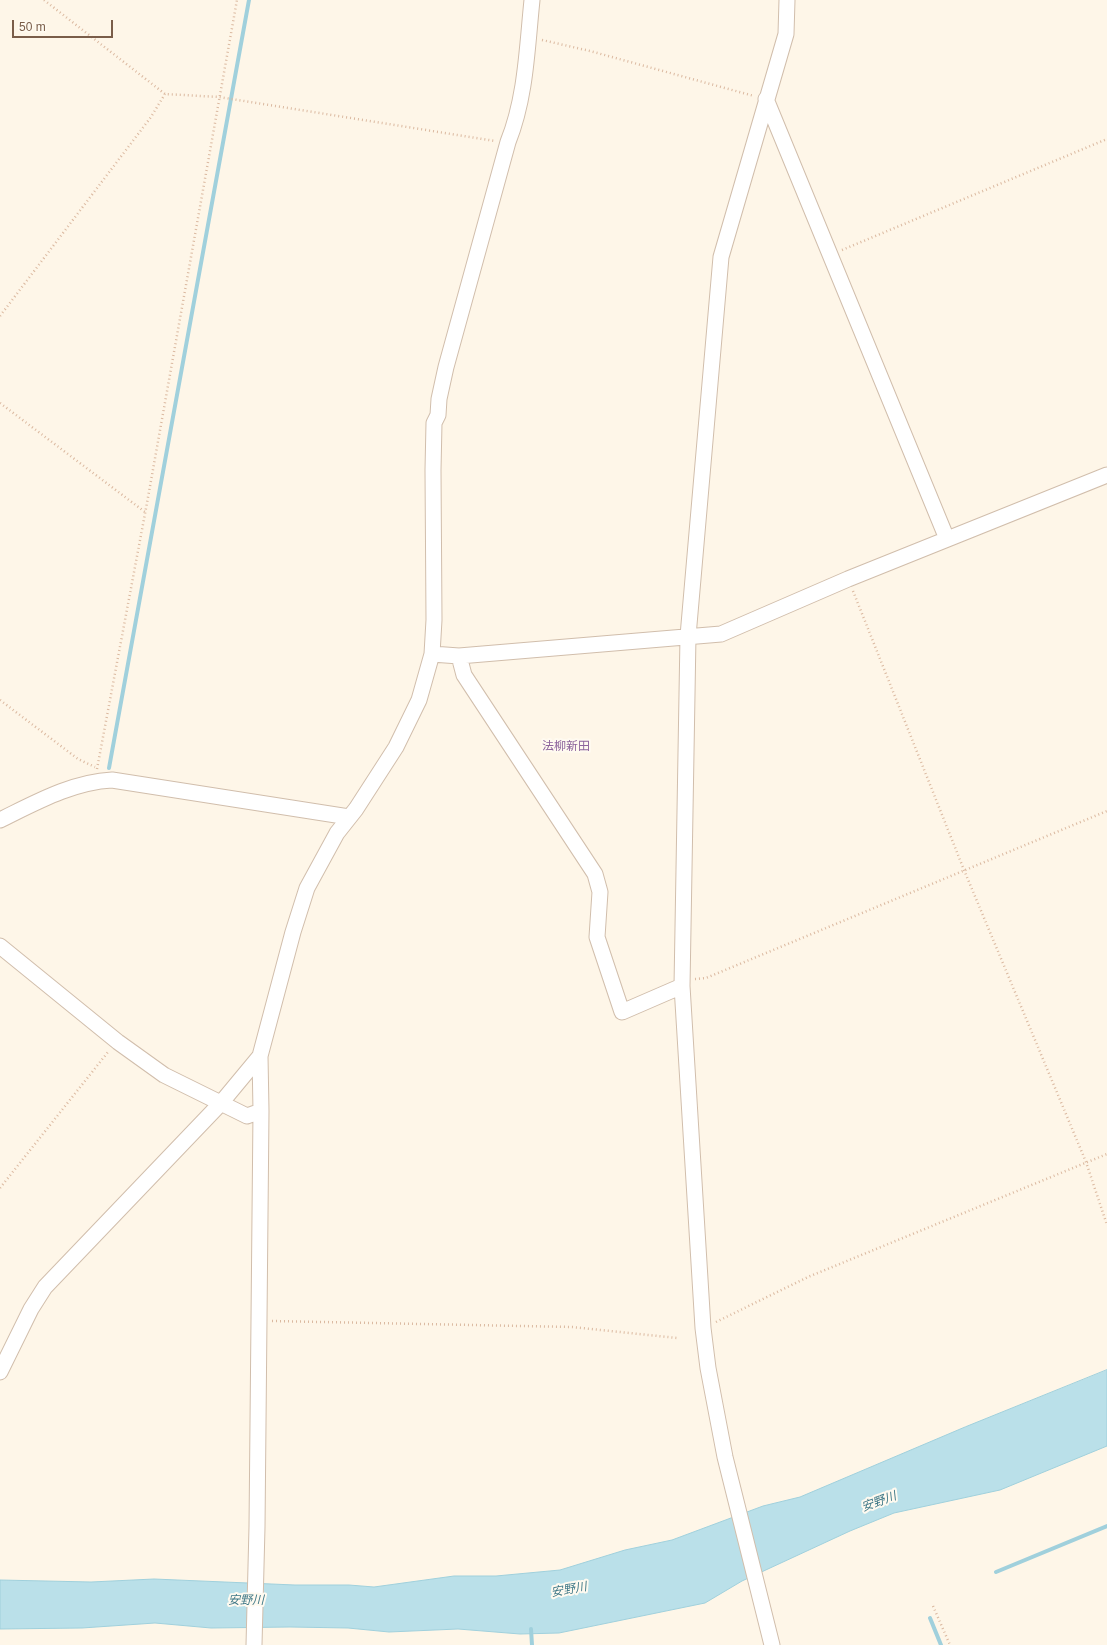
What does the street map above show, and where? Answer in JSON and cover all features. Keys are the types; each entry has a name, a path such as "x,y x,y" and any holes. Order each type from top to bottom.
{"street":[{"path":"254,1645 257,1527 261,1111 260,1056 293,932 307,888 338,833 356,810 396,747 419,700 432,654 434,620 434,423 438,415 439,399 446,367 508,142 516,120 524,79 532,0"},
{"path":"772,1645 728,1468 708,1368 703,1328 683,983 688,636 721,256 786,34 787,0"},
{"path":"766,99 829,256 947,539"},
{"path":"432,654 459,656 722,634 848,579 1107,475"},
{"path":"459,656 464,675 596,874 600,892 597,937 622,1012 683,983"},
{"path":"0,820 55,794 96,781 112,780 349,817"},
{"path":"0,946 118,1042 164,1075 248,1116 261,1111"},
{"path":"0,1372 31,1309 45,1287 221,1103 260,1056"}],"path":[{"path":"44,0 166,94 220,97 481,140 508,142"},
{"path":"0,700 78,759 97,768 145,512 237,0"},
{"path":"528,38 590,51 766,99"},
{"path":"0,316 151,117 166,94"},
{"path":"829,256 1107,139"},
{"path":"0,403 145,512"},
{"path":"848,579 964,870 1086,1162 1107,1225"},
{"path":"683,983 706,978 1107,811"},
{"path":"0,1188 108,1052 118,1042"},
{"path":"703,1328 808,1277 1107,1154"},
{"path":"259,1321 572,1327 677,1338"},
{"path":"933,1606 950,1645"}],"water":[{"name":"安野川","path":"1107,1370 1107,1446 1000,1490 894,1513 850,1531 742,1581 705,1603 559,1633 520,1634 458,1629 389,1632 348,1628 211,1628 155,1623 82,1628 0,1629 0,1580 91,1582 154,1579 374,1587 454,1576 496,1576 560,1570 625,1550 672,1540 763,1506 800,1497 965,1427"}],"waterway":[{"path":"109,768 249,0"},
{"path":"996,1572 1107,1526"},
{"path":"930,1618 941,1645"},
{"path":"531,1629 532,1645"}],"district":[{"name":"法柳新田","path":"566,747"}]}
